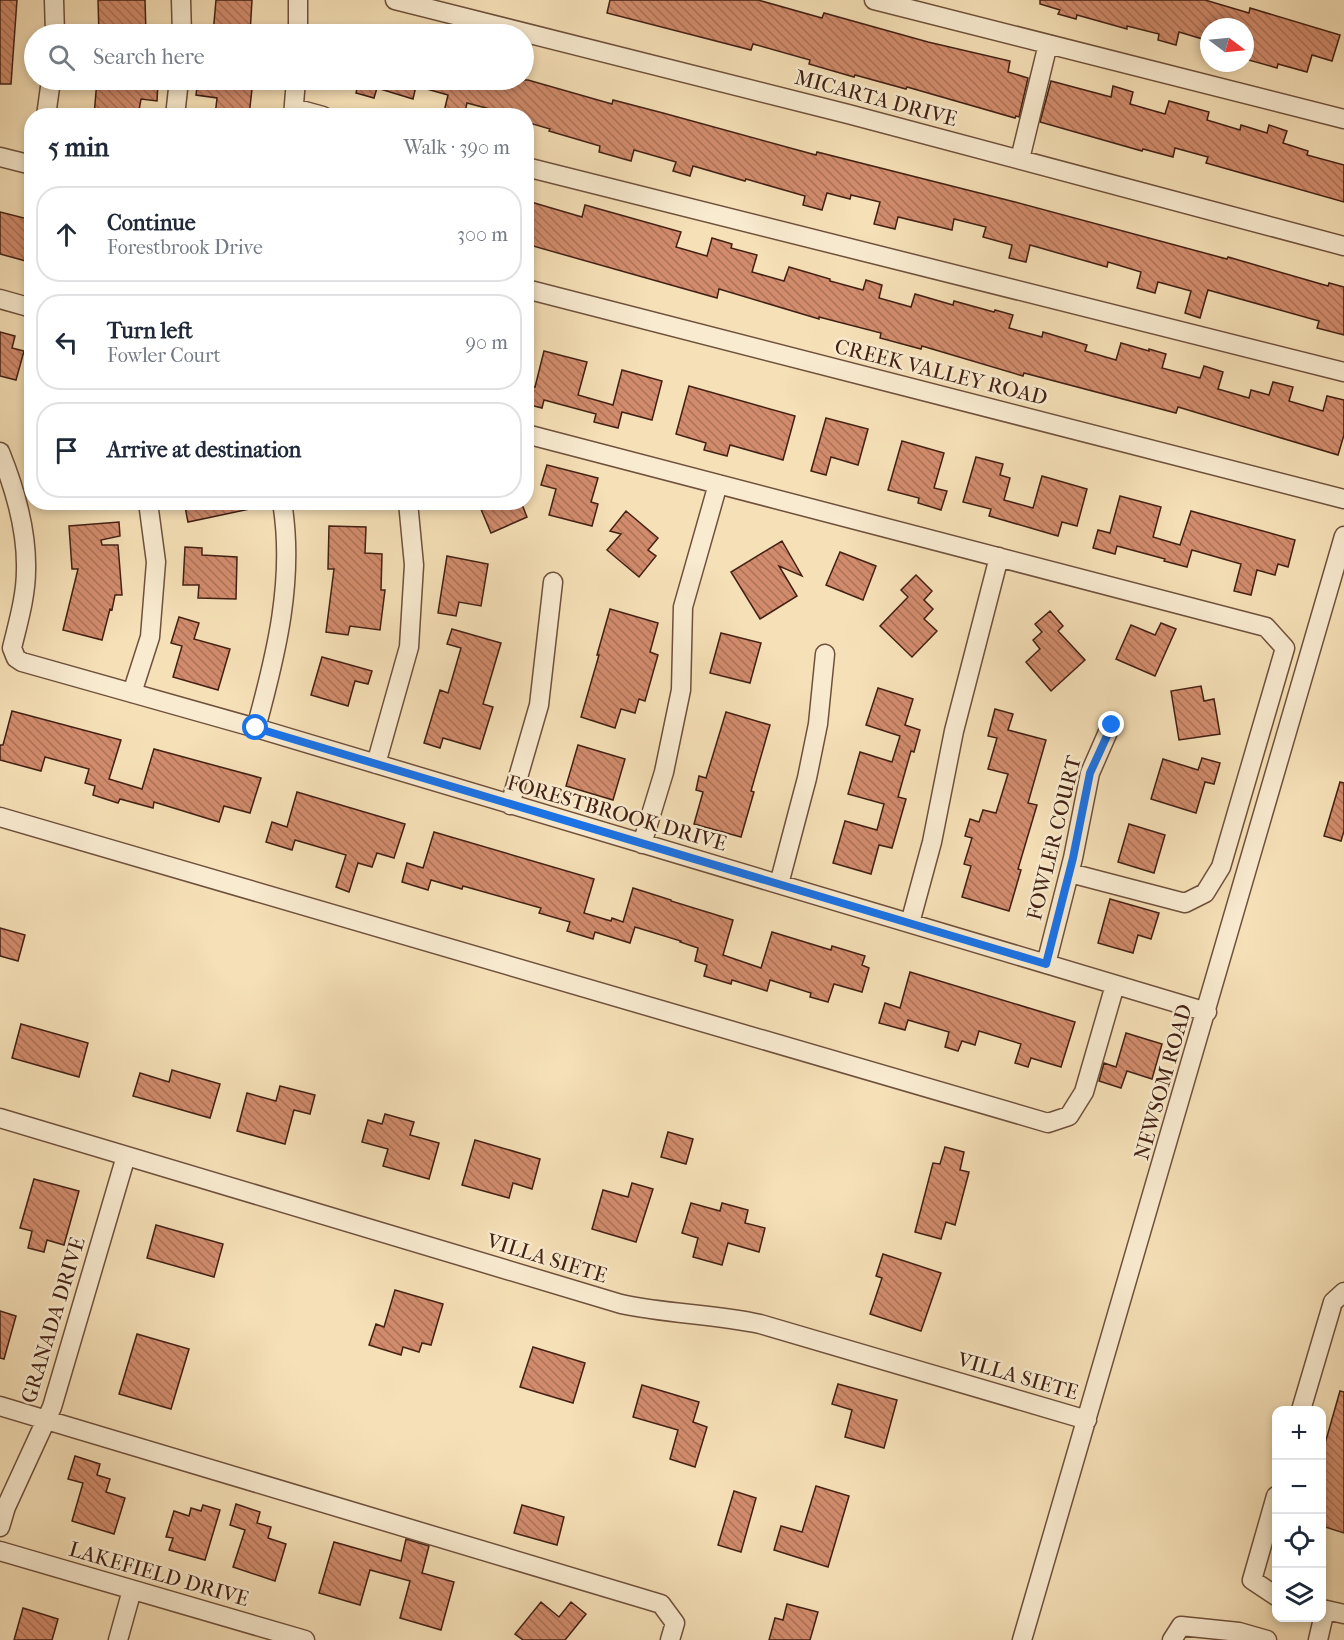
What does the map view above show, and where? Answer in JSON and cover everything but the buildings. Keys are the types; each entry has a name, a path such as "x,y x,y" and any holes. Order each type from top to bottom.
{"street":[{"path":"54,0 55,24"},
{"path":"182,0 182,24"},
{"path":"298,0 298,24"},
{"name":"MICARTA DRIVE","path":"395,0 490,24"},
{"path":"874,0 1344,119"},
{"name":"MICARTA DRIVE","path":"534,35 848,114 1344,246"},
{"path":"1020,159 1048,44"},
{"path":"47,108 50,90"},
{"path":"176,108 178,90"},
{"path":"293,108 295,90"},
{"path":"0,157 24,163"},
{"path":"534,169 1344,372"},
{"name":"CREEK VALLEY ROAD","path":"534,291 1344,499"},
{"path":"0,299 24,306"},
{"path":"534,436 1266,627 1285,648 1221,867 1205,893 1185,903 1070,873"},
{"name":"FORESTBROOK DRIVE","path":"0,452 20,508 26,570 12,648 15,658 22,662 256,728 1207,1012"},
{"path":"642,844 664,772 681,690 683,607 718,484"},
{"path":"132,693 150,637 156,562 149,510"},
{"path":"256,728 271,672 284,594 286,562 283,510"},
{"path":"376,764 409,646 414,565 409,510"},
{"name":"NEWSOM ROAD","path":"1022,1640 1344,536"},
{"path":"910,923 932,842 954,731 999,557"},
{"path":"510,805 539,705 553,582"},
{"path":"779,884 807,778 818,724 825,654"},
{"name":"FOWLER COURT","path":"1046,964 1070,873 1090,773 1112,725"},
{"path":"0,817 1048,1123 1069,1116 1084,1092 1115,985"},
{"name":"VILLA SIETE","path":"0,1119 621,1304 647,1310 760,1324 1087,1420"},
{"name":"GRANADA DRIVE","path":"0,1527 6,1507 47,1420 126,1156"},
{"path":"1302,1406 1333,1302 1344,1292"},
{"path":"0,1406 661,1604 675,1623 670,1640"},
{"path":"1272,1510 1252,1581 1272,1594"},
{"name":"LAKEFIELD DRIVE","path":"0,1551 132,1590 252,1633 305,1640"},
{"path":"118,1640 132,1590"},
{"path":"1326,1610 1344,1614"},
{"path":"1318,1640 1321,1622"},
{"path":"1172,1640 1181,1626 1267,1640"}],"route":[{"path":"256,728 1046,964 1073,858 1090,773 1112,725"}]}
